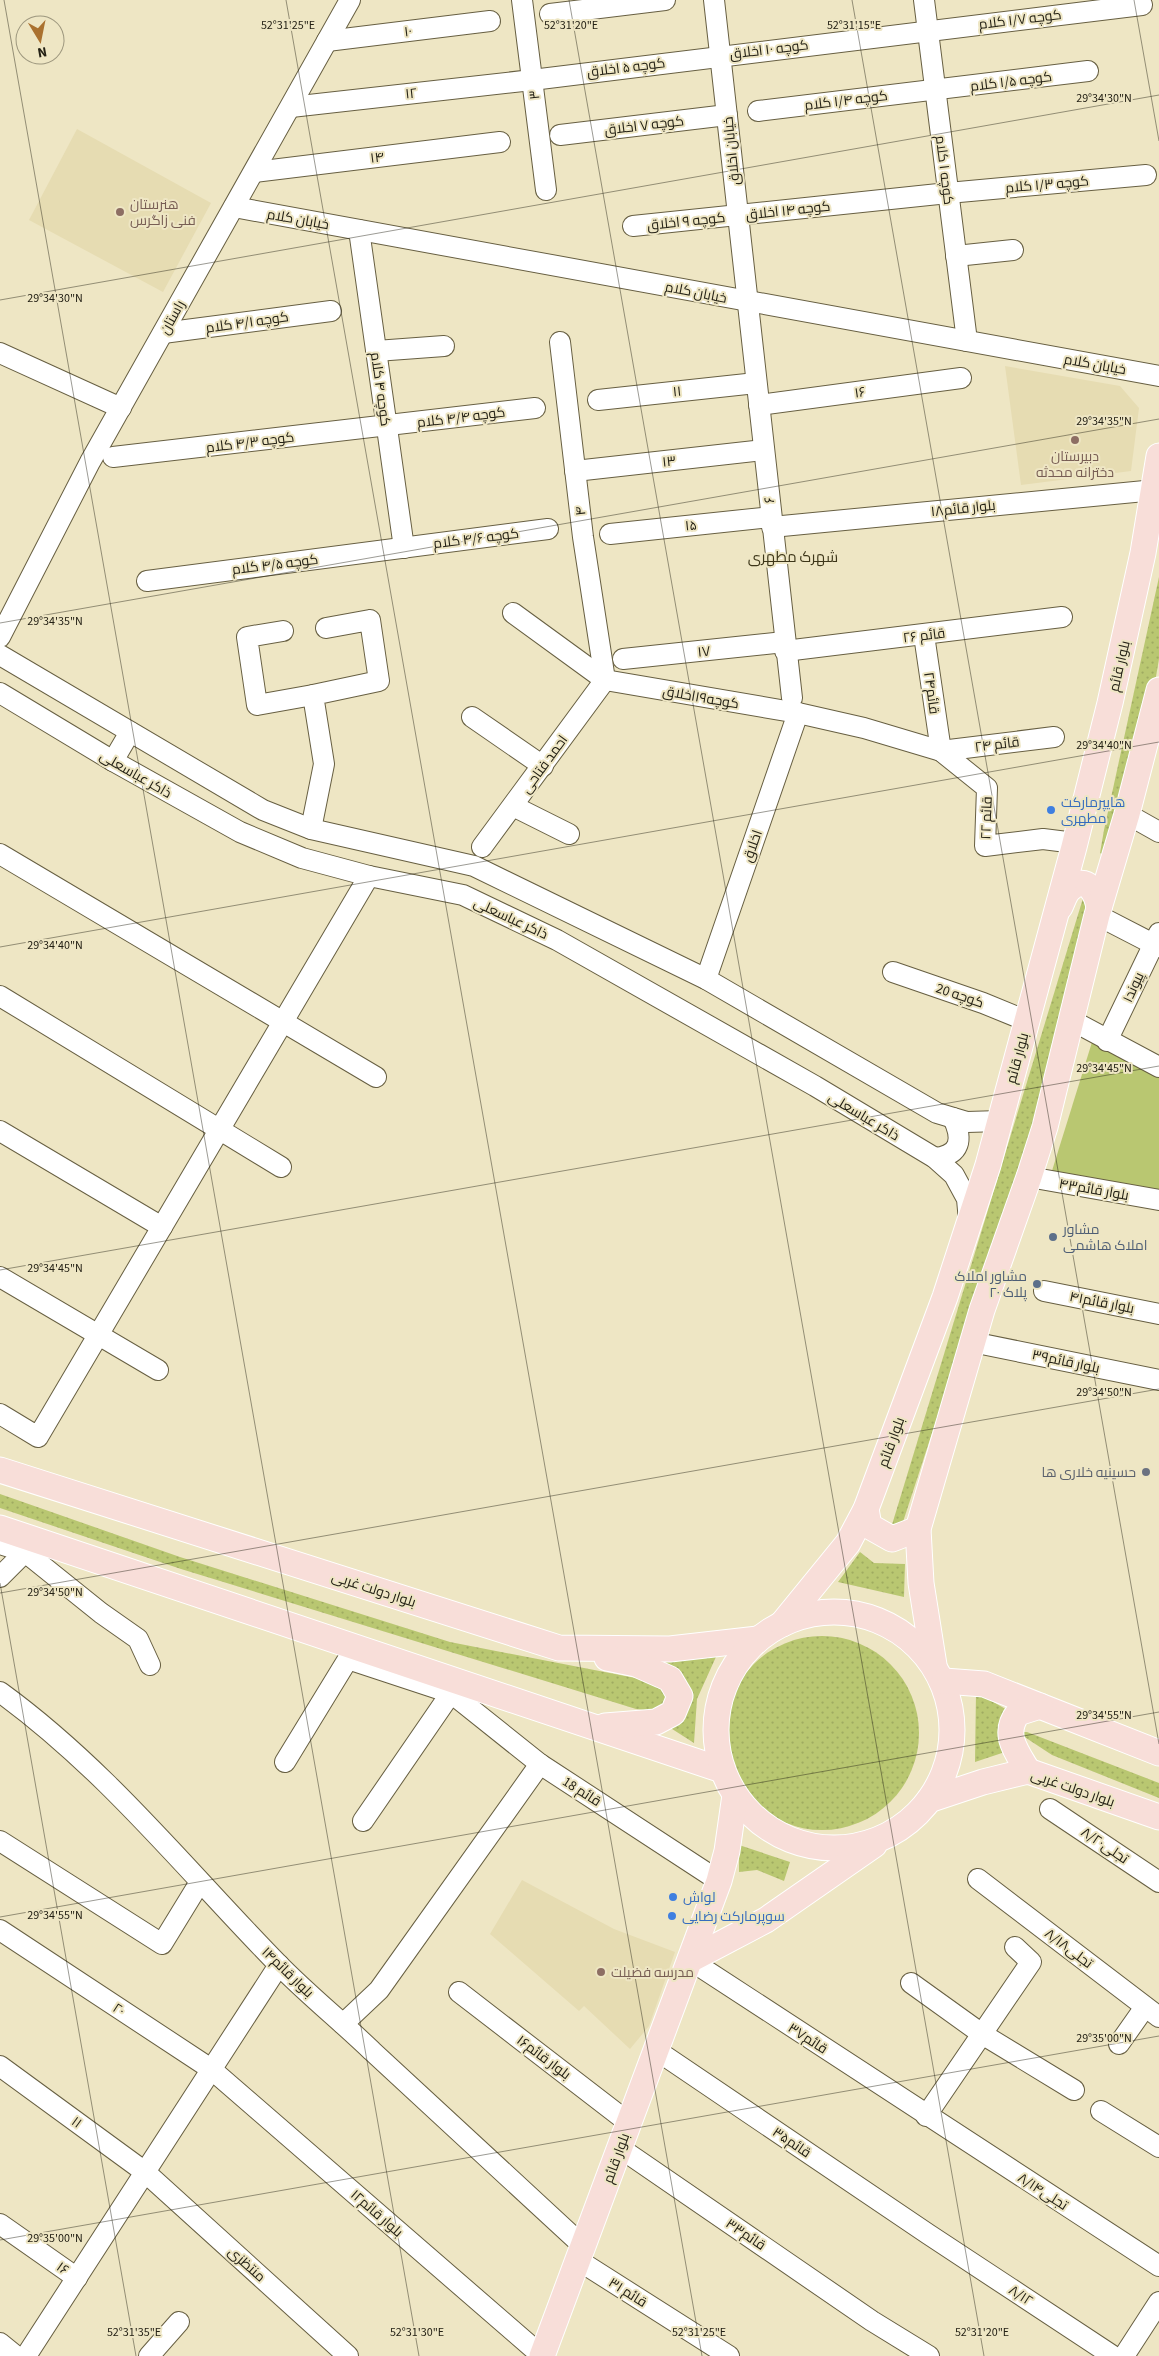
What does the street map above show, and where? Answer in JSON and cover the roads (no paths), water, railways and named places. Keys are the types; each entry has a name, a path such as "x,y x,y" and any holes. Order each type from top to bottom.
{"main road":[{"name":"بلوار قائم","path":"782,1624 848,1543 866,1509 944,1297 969,1222 1000,1121 1075,845 1114,685 1155,490 1159,456"},
{"path":"690,1960 766,1920 912,1820 929,1800 945,1774 952,1747 953,1718 939,1673 921,1583 918,1530 972,1342 1045,1127 1098,911 1157,705"},
{"path":"1075,845 1081,865 1088,871 1102,871 1114,860"},
{"path":"1057,912 1068,890 1079,884 1091,886 1095,890 1098,911"},
{"name":"بلوار دولت غربی","path":"0,1470 559,1648 670,1648 758,1639"},
{"path":"866,1509 869,1526 892,1539 918,1530"},
{"path":"0,1528 722,1770"},
{"path":"887,1836 860,1846 832,1848 803,1844 777,1834 754,1817 735,1795 722,1770 716,1742 717,1713 724,1685 738,1660 758,1639 782,1624 809,1614 837,1611 866,1616 892,1626 916,1643 939,1673 984,1684 1159,1754"},
{"path":"559,1648 636,1664 670,1679 680,1696 673,1713 656,1722 590,1726"},
{"path":"1028,1771 1012,1745 1010,1728 1018,1713 1040,1706"},
{"name":"بلوار دولت غربی","path":"929,1800 984,1782 1028,1771 1159,1817"},
{"name":"بلوار قائم","path":"542,2356 719,1881 727,1851 735,1795"}],"street":[{"name":"راستان","path":"0,637 90,462 350,0"},
{"name":"۳","path":"522,0 546,190"},
{"path":"550,14 665,0"},
{"name":"خیابان اخلاق","path":"714,0 747,302"},
{"name":"کوچه ۱ کلام","path":"924,0 967,341"},
{"name":"کوچه ۱/۷ کلام","path":"818,43 1142,5"},
{"name":"۱۰","path":"327,42 490,21"},
{"name":"کوچه ۱۰ اخلاق","path":"720,55 818,43"},
{"name":"کوچه ۵ اخلاق","path":"532,80 720,55"},
{"name":"کوچه ۱/۵ کلام","path":"935,90 1088,71"},
{"name":"۱۲","path":"290,107 532,80"},
{"name":"کوچه ۱/۴ کلام","path":"758,111 935,90"},
{"name":"کوچه ۷ اخلاق","path":"560,135 727,115"},
{"name":"۱۴","path":"254,172 500,142"},
{"name":"کوچه ۱/۳ کلام","path":"838,204 948,192 1146,175"},
{"name":"کوچه ۱۴ اخلاق","path":"738,215 838,204"},
{"name":"خیابان کلام","path":"234,207 1159,376"},
{"name":"کوچه ۹ اخلاق","path":"633,226 738,215"},
{"name":"کوچه ۴ کلام","path":"358,230 404,548"},
{"path":"956,256 1013,250"},
{"name":"۶","path":"747,302 785,647 795,705"},
{"name":"کوچه ۴/۱ کلام","path":"163,333 331,311"},
{"name":"۴","path":"560,342 575,471 605,680"},
{"path":"376,351 444,346"},
{"path":"0,353 121,408"},
{"name":"۱۶","path":"759,405 961,378"},
{"name":"۱۱","path":"598,400 756,383"},
{"name":"کوچه ۴/۴ کلام","path":"386,426 535,408"},
{"name":"کوچه ۴/۳ کلام","path":"113,457 386,426"},
{"name":"۱۳","path":"575,471 764,450"},
{"name":"بلوار قائم۱۸","path":"771,522 1155,490"},
{"name":"۱۵","path":"610,534 771,522"},
{"name":"کوچه ۴/۶ کلام","path":"404,548 548,529"},
{"name":"کوچه ۴/۵ کلام","path":"147,581 404,548"},
{"path":"513,613 605,680"},
{"name":"قائم ۲۶","path":"785,647 924,635 1062,617"},
{"path":"282,631 246,637 257,705 313,696 379,681 370,620 326,628"},
{"name":"قائم۲۴","path":"924,635 941,751"},
{"name":"۱۷","path":"623,659 785,647"},
{"path":"0,655 263,810 311,829 474,866 706,979 937,1112 953,1118 982,1123 1000,1121"},
{"name":"کوچه۱۹اخلاق","path":"605,680 795,705 941,751"},
{"name":"احمد فتاحی","path":"482,847 605,680"},
{"name":"ذاکر عباسعلی","path":"0,693 113,761 240,832 302,858 368,876 463,895 557,940 815,1086 935,1158 954,1175 967,1199 969,1222"},
{"path":"311,829 324,764 313,696"},
{"name":"اخلاق","path":"706,979 795,705"},
{"path":"472,716 542,766"},
{"path":"113,761 130,732"},
{"name":"۲۴ قائم","path":"941,751 1054,737"},
{"name":"قائم ۲۲","path":"941,751 987,788 985,846 1043,839 1075,845"},
{"path":"513,806 569,834"},
{"path":"1127,814 1159,832"},
{"path":"0,854 376,1077"},
{"path":"0,1414 38,1436 368,876"},
{"path":"1098,911 1157,941"},
{"name":"پیوند۱","path":"1107,1041 1157,941"},
{"name":"کوچه 20","path":"893,972 983,1003 1027,1021"},
{"path":"0,996 281,1167"},
{"path":"1071,1020 1107,1041 1159,1067"},
{"path":"935,1158 947,1157 955,1150 960,1140 953,1118"},
{"path":"0,1132 162,1227"},
{"name":"بلوار قائم۴۳","path":"1029,1177 1159,1200"},
{"path":"0,1277 158,1370"},
{"name":"بلوار قائم۴۱","path":"1044,1291 1159,1314"},
{"name":"بلوار قائم۳۹","path":"972,1342 1159,1380"},
{"path":"0,1544 25,1552 101,1612 138,1638 150,1665"},
{"path":"0,1577 25,1552"},
{"path":"285,1762 348,1659 451,1692 364,1821"},
{"name":"بلوار قائم۱۴","path":"0,1692 40,1721 107,1782 155,1830 200,1882 278,1965 343,2024 581,2253"},
{"name":"18 قائم","path":"451,1692 540,1764 719,1881"},
{"path":"343,2024 379,1990 540,1764"},
{"name":"تجلی۸/۲۰","path":"1050,1808 1159,1882"},
{"path":"0,1841 162,1944 200,1882"},
{"name":"تجلی۸/۱۸","path":"978,1880 1152,2012"},
{"name":"۲۰","path":"0,1930 212,2069"},
{"path":"926,2116 1031,1962 1015,1947"},
{"name":"قائم۳۷","path":"690,1960 926,2116"},
{"path":"13,2353 77,2278 278,1965"},
{"path":"911,1983 982,2034 1074,2090"},
{"name":"بلوار قائم۱۶","path":"459,1992 629,2123"},
{"path":"1119,2044 1152,2012"},
{"name":"قائم۳۵","path":"656,2050 928,2234"},
{"name":"بلوار قائم۱۲","path":"212,2069 542,2356"},
{"name":"۱۱","path":"4,2070 146,2172"},
{"path":"1101,2111 1159,2147"},
{"name":"تجلی۸‌/۱۴","path":"926,2116 1159,2266"},
{"name":"قائم۳۳","path":"620,2148 872,2321 929,2356"},
{"name":"منتظزی","path":"146,2172 348,2356"},
{"name":"۱۶","path":"0,2224 77,2278"},
{"name":"۸/۱۲","path":"928,2234 1113,2356"},
{"name":"قائم ۳۱","path":"581,2253 729,2356"},
{"path":"1124,2356 1159,2302"},
{"path":"149,2356 179,2322"}],"place":[{"name":"هنرستان فنی زاگرس","path":"120,212"},
{"name":"دبیرستان دخترانه محدثه","path":"1075,440"},
{"name":"هایپرمارکت مطهری","path":"1051,810"},
{"name":"مشاور املاک هاشمی","path":"1053,1237"},
{"name":"مشاور املاک پلاک ۲۰","path":"1037,1284"},
{"name":"حسینیه خلاری ها","path":"1146,1472"},
{"name":"لواش","path":"673,1897"},
{"name":"سوپرمارکت رضایی","path":"672,1916"},
{"name":"مدرسه فضیلت","path":"601,1972"}],"district":[{"name":"شهرک مطهری","path":"793,557"}]}
